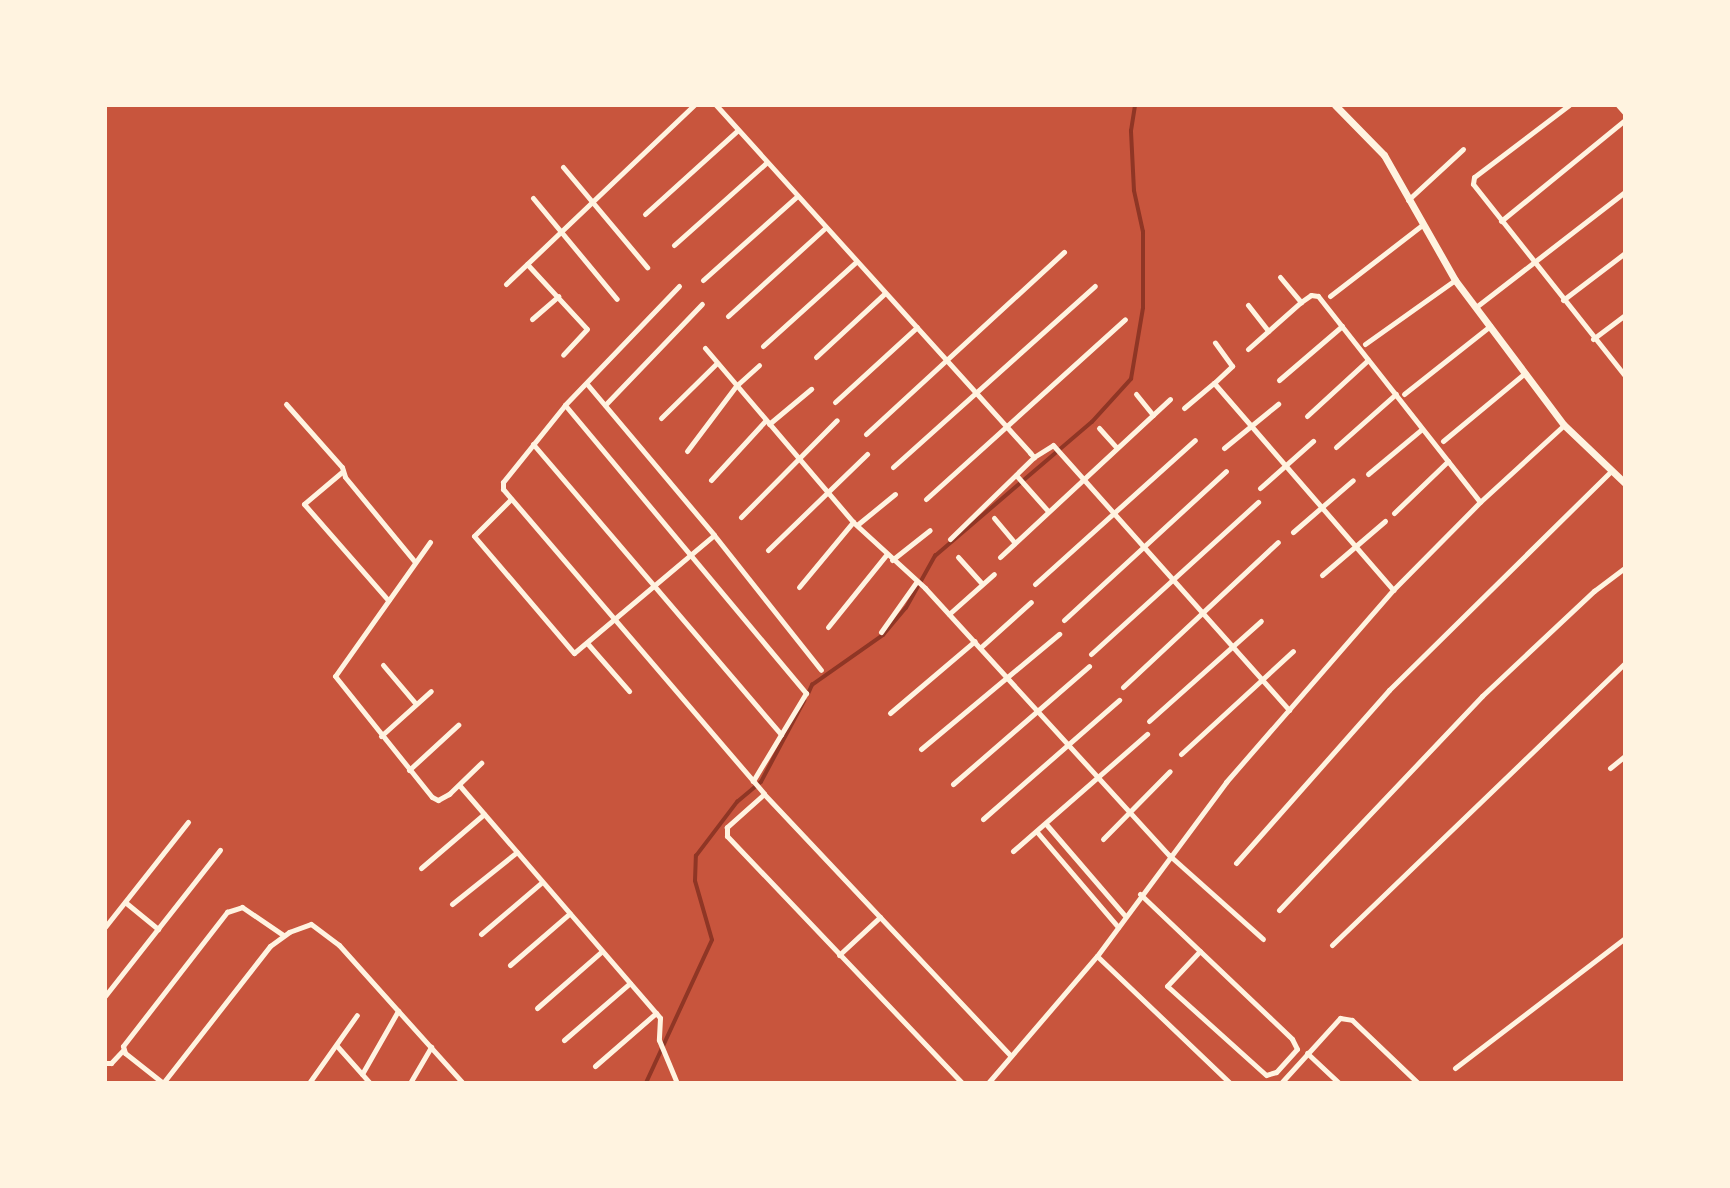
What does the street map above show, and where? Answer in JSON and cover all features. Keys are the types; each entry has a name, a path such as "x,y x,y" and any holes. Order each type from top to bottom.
{"street":[{"path":"506,284 590,201 694,105"},
{"path":"716,105 796,197 947,358 1034,457"},
{"path":"1335,105 1384,155 1421,226 1455,280 1564,425 1625,483"},
{"path":"1569,105 1472,180 1563,300 1625,376"},
{"path":"1618,105 1625,113"},
{"path":"1502,221 1625,120"},
{"path":"645,214 737,131"},
{"path":"1408,200 1463,149"},
{"path":"674,245 766,163"},
{"path":"562,167 647,267"},
{"path":"1476,307 1625,192"},
{"path":"703,280 796,197"},
{"path":"533,198 617,299"},
{"path":"1329,296 1421,226"},
{"path":"728,316 825,229"},
{"path":"866,435 1064,252"},
{"path":"1563,300 1625,253"},
{"path":"763,346 856,262"},
{"path":"527,264 587,329 563,355"},
{"path":"1280,276 1301,302"},
{"path":"1365,344 1455,280"},
{"path":"679,285 565,405 503,482 511,499 762,793 1010,1055"},
{"path":"893,467 1095,286"},
{"path":"816,357 885,293"},
{"path":"1248,349 1301,302 1316,294 1480,502"},
{"path":"532,319 558,296"},
{"path":"605,405 702,304"},
{"path":"1248,305 1268,331"},
{"path":"1593,338 1625,315"},
{"path":"926,499 1125,319"},
{"path":"1279,380 1342,326"},
{"path":"1404,394 1490,326"},
{"path":"835,402 917,327"},
{"path":"1184,408 1232,366 1214,343"},
{"path":"705,348 855,524 925,588 981,647 1168,855 1263,939"},
{"path":"1307,416 1368,360"},
{"path":"661,418 717,363"},
{"path":"687,451 736,386 759,365"},
{"path":"1443,440 1525,373"},
{"path":"1214,383 1393,590"},
{"path":"587,384 714,534 821,670"},
{"path":"711,480 767,422 811,389"},
{"path":"1136,394 1153,415"},
{"path":"1336,447 1396,394"},
{"path":"1000,557 1170,399"},
{"path":"286,404 415,562"},
{"path":"1224,448 1278,404"},
{"path":"565,405 806,693 754,783"},
{"path":"741,517 797,457 837,420"},
{"path":"988,1083 1097,956 1168,855 1393,590 1480,502 1564,425"},
{"path":"1099,428 1116,447"},
{"path":"1368,474 1422,429"},
{"path":"1035,584 1195,440"},
{"path":"1260,488 1313,441"},
{"path":"533,444 781,734"},
{"path":"950,539 1018,476 1034,457 1052,444 1289,710"},
{"path":"768,550 827,489 867,454"},
{"path":"1394,513 1448,461"},
{"path":"343,471 304,504 388,600"},
{"path":"1064,620 1226,471"},
{"path":"1236,863 1390,690 1611,471"},
{"path":"1018,476 1048,510"},
{"path":"1293,531 1353,480"},
{"path":"799,587 855,524 895,494"},
{"path":"511,499 474,537 572,652 587,643 714,534"},
{"path":"1091,654 1258,502"},
{"path":"994,518 1014,542"},
{"path":"1322,575 1385,521"},
{"path":"892,560 930,530"},
{"path":"429,542 335,676 381,736 438,800 460,786 481,763"},
{"path":"1122,687 1278,542"},
{"path":"828,627 886,555"},
{"path":"958,557 982,584"},
{"path":"1279,910 1498,681 1594,591 1625,568"},
{"path":"949,614 994,574"},
{"path":"881,632 917,581"},
{"path":"981,647 1031,602"},
{"path":"1149,721 1261,621"},
{"path":"921,749 1059,634"},
{"path":"890,713 975,641"},
{"path":"587,643 629,691"},
{"path":"1181,754 1293,651"},
{"path":"1332,945 1625,663"},
{"path":"383,664 416,704"},
{"path":"953,784 1089,666"},
{"path":"381,736 431,691"},
{"path":"983,819 1119,700"},
{"path":"410,770 458,725"},
{"path":"1013,851 1099,781 1147,734"},
{"path":"1611,768 1625,757"},
{"path":"1103,839 1170,771"},
{"path":"460,786 656,1013 662,1023 659,1040 677,1083"},
{"path":"762,793 727,827 727,836 962,1083"},
{"path":"421,868 484,814"},
{"path":"105,927 188,822"},
{"path":"1046,824 1125,916"},
{"path":"1037,832 1118,927"},
{"path":"105,996 220,850"},
{"path":"452,904 517,852"},
{"path":"481,934 542,882"},
{"path":"1140,894 1200,951 1292,1039 1297,1049 1276,1072 1266,1076 1167,986 1200,951"},
{"path":"125,902 158,929"},
{"path":"105,1063 111,1063 123,1050 233,907 242,907 283,936"},
{"path":"510,965 570,913"},
{"path":"839,955 880,917"},
{"path":"123,1050 163,1083 283,936 306,925 319,927 463,1083"},
{"path":"1455,1068 1625,938"},
{"path":"537,1008 602,951"},
{"path":"1097,956 1230,1083"},
{"path":"564,1040 630,984"},
{"path":"362,1074 398,1011"},
{"path":"595,1066 656,1013"},
{"path":"309,1083 357,1015"},
{"path":"1281,1083 1340,1018 1352,1020 1418,1083"},
{"path":"337,1046 370,1083"},
{"path":"410,1083 431,1047"},
{"path":"1307,1053 1339,1083"}],"waterway":[{"path":"808,694 812,685 883,635 906,608 935,556 1092,422 1131,379 1143,308 1143,232 1134,191 1131,131 1135,105"},
{"path":"646,1083 712,940 695,881 696,856 737,802 761,782 804,701"}]}
